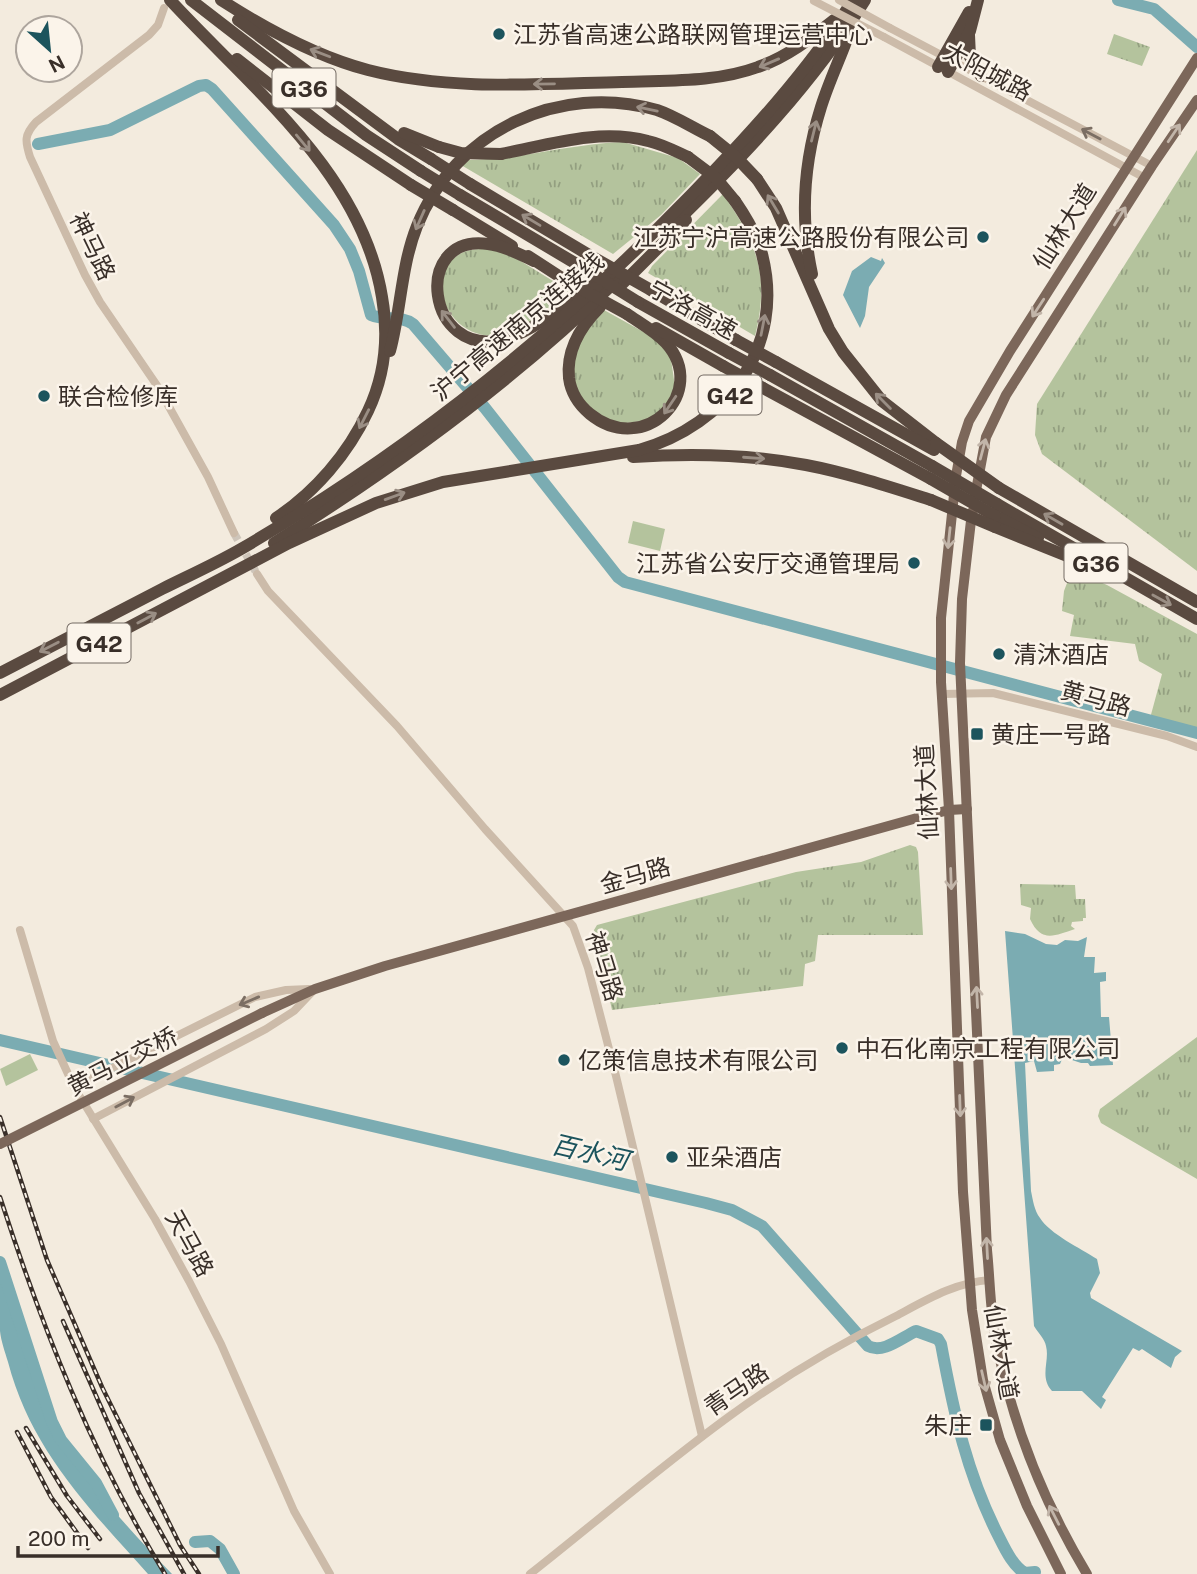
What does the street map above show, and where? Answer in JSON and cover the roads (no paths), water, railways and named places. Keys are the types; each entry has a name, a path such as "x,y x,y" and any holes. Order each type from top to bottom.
{"highway":[{"name":"宁洛高速","path":"191,0 366,135 460,195 638,302 770,375 932,472 996,516 1126,580 1197,619"},
{"name":"G42","path":"0,695 289,543 376,503 443,482 587,460 659,444 694,427 725,401 751,362 760,341 767,293 765,271 757,240 735,201 716,178 688,157 648,141 603,136 500,154 461,153 439,147 412,138 345,99 214,0"},
{"path":"221,0 252,20 307,48 368,70 434,81 520,85 677,80 735,74 782,57 849,5"},
{"name":"沪宁高速南京连接线","path":"481,393 665,222 771,107 849,5 865,0"},
{"path":"946,64 969,14 971,0"},
{"path":"978,0 970,31 970,57 981,76"},
{"name":"G42","path":"0,673 175,582 287,511 312,489 349,446 368,413 382,378 391,331 378,272 368,242 351,210 324,167 276,111 169,4"},
{"path":"169,4 291,103 411,185 534,261 763,388 932,472"},
{"path":"816,295 809,263 804,211 807,171 812,138 849,5"},
{"name":"沪宁高速南京连接线","path":"197,592 325,511 470,402 592,304 710,189 799,90 849,5"},
{"path":"946,64 970,31"},
{"name":"宁洛高速","path":"345,99 470,184 589,255 736,340 935,447 999,488 1197,602"},
{"path":"391,331 398,312 410,246 426,207 458,160 508,124 535,113 573,104 623,104 659,111 709,136 736,157 757,179 776,208 829,329 855,369 882,401 935,447"},
{"path":"627,314 665,343 676,360 680,380 674,402 666,412 646,426 633,430 616,429 600,422 583,409 575,398 570,383 570,352 576,338 595,312 685,221 710,189"},
{"path":"534,261 488,244 460,247 449,255 439,272 438,297 444,317 459,332 483,341 514,336 547,318 665,222"},
{"name":"沪宁高速南京连接线","path":"175,582 237,551 319,501 470,402"},
{"path":"587,460 668,455 762,458 836,472 996,516 1126,580"}],"main road":[{"name":"仙林大道","path":"1061,1574 1041,1536 1000,1440 983,1380 977,1345 969,1281 962,1151 949,810 940,658 941,618 954,498 962,442 969,421 1126,167 1197,58"},
{"name":"仙林大道","path":"1087,1574 1057,1521 1032,1467 1019,1433 996,1343 990,1279 960,663 962,599 980,458 986,437 1006,395 1197,100"},
{"name":"金马路","path":"262,1013 315,989 385,966 949,810 967,809"},
{"name":"黄马立交桥","path":"0,1144 262,1013"},
{"path":"977,1345 996,1343"}],"street":[{"name":"太阳城路","path":"813,1 884,37 981,76 1152,166"},
{"name":"神马路","path":"169,4 158,25 149,35 36,122 27,131 25,141 30,158 85,275 100,302 158,387 208,477 234,533"},
{"name":"太阳城路","path":"849,5 1145,178"},
{"name":"神马路","path":"257,574 268,591 397,726 573,926 588,968 702,1436"},
{"name":"黄马路","path":"942,694 962,689 993,693 1167,736 1197,747"},
{"name":"天马路","path":"20,930 60,1058 74,1087 155,1219 189,1281 221,1344 294,1511 330,1574"},
{"name":"金马路","path":"74,1087 254,997 286,990 315,989"},
{"name":"金马路","path":"93,1119 266,1029 294,1011 315,989"},
{"name":"青马路","path":"530,1574 702,1436 793,1373 864,1332 969,1281 990,1279"}],"water":[{"path":"871,257 881,261 882,258 885,263 869,287 865,316 860,328 843,295 852,271"},
{"path":"1005,931 1025,934 1046,944 1057,945 1065,940 1078,941 1087,937 1084,957 1095,957 1094,973 1106,972 1106,981 1100,982 1101,1017 1109,1017 1113,1065 1090,1066 1088,1063 1063,1057 1060,1064 1054,1065 1054,1071 1037,1072 1034,1061 1025,1063 1031,1191 1036,1212 1045,1224 1097,1259 1100,1273 1090,1293 1091,1298 1182,1351 1175,1357 1171,1368 1142,1349 1139,1351 1133,1348 1102,1397 1106,1400 1101,1409 1082,1391 1052,1391 1045,1375 1045,1343 1034,1326"},
{"path":"0,1261 50,1418 62,1440 75,1461 121,1519 172,1574 148,1574 64,1476 31,1423 18,1394 1,1339"}],"waterway":[{"path":"1118,0 1154,9 1197,47"},
{"path":"38,144 110,130 206,85 334,225 350,249 371,315 413,324 485,408 618,577 625,582 1197,733"},
{"name":"百水河","path":"0,1040 732,1210 762,1226 868,1346 886,1347 916,1331 938,1339 963,1444 979,1491 1014,1563 1025,1573 1035,1572"},
{"path":"0,1262 52,1422 61,1440 96,1483 113,1515"},
{"path":"195,1542 210,1541 220,1549 234,1574"}],"tunnel":[{"path":"234,533 257,574"}],"railway":[{"path":"0,1117 47,1260 102,1387 180,1545 199,1574"},
{"path":"0,1197 33,1294 92,1438 165,1574"},
{"path":"63,1321 139,1493 184,1574"},
{"path":"26,1428 67,1496 100,1539"},
{"path":"17,1432 51,1497 88,1548"}],"place":[{"name":"江苏省高速公路联网管理运营中心","path":"499,34"},
{"name":"江苏宁沪高速公路股份有限公司","path":"983,237"},
{"name":"联合检修库","path":"44,396"},
{"name":"江苏省公安厅交通管理局","path":"914,563"},
{"name":"清沐酒店","path":"999,654"},
{"name":"黄庄一号路","path":"977,734"},
{"name":"中石化南京工程有限公司","path":"842,1048"},
{"name":"亿策信息技术有限公司","path":"564,1060"},
{"name":"亚朵酒店","path":"672,1157"},
{"name":"朱庄","path":"986,1425"}]}
